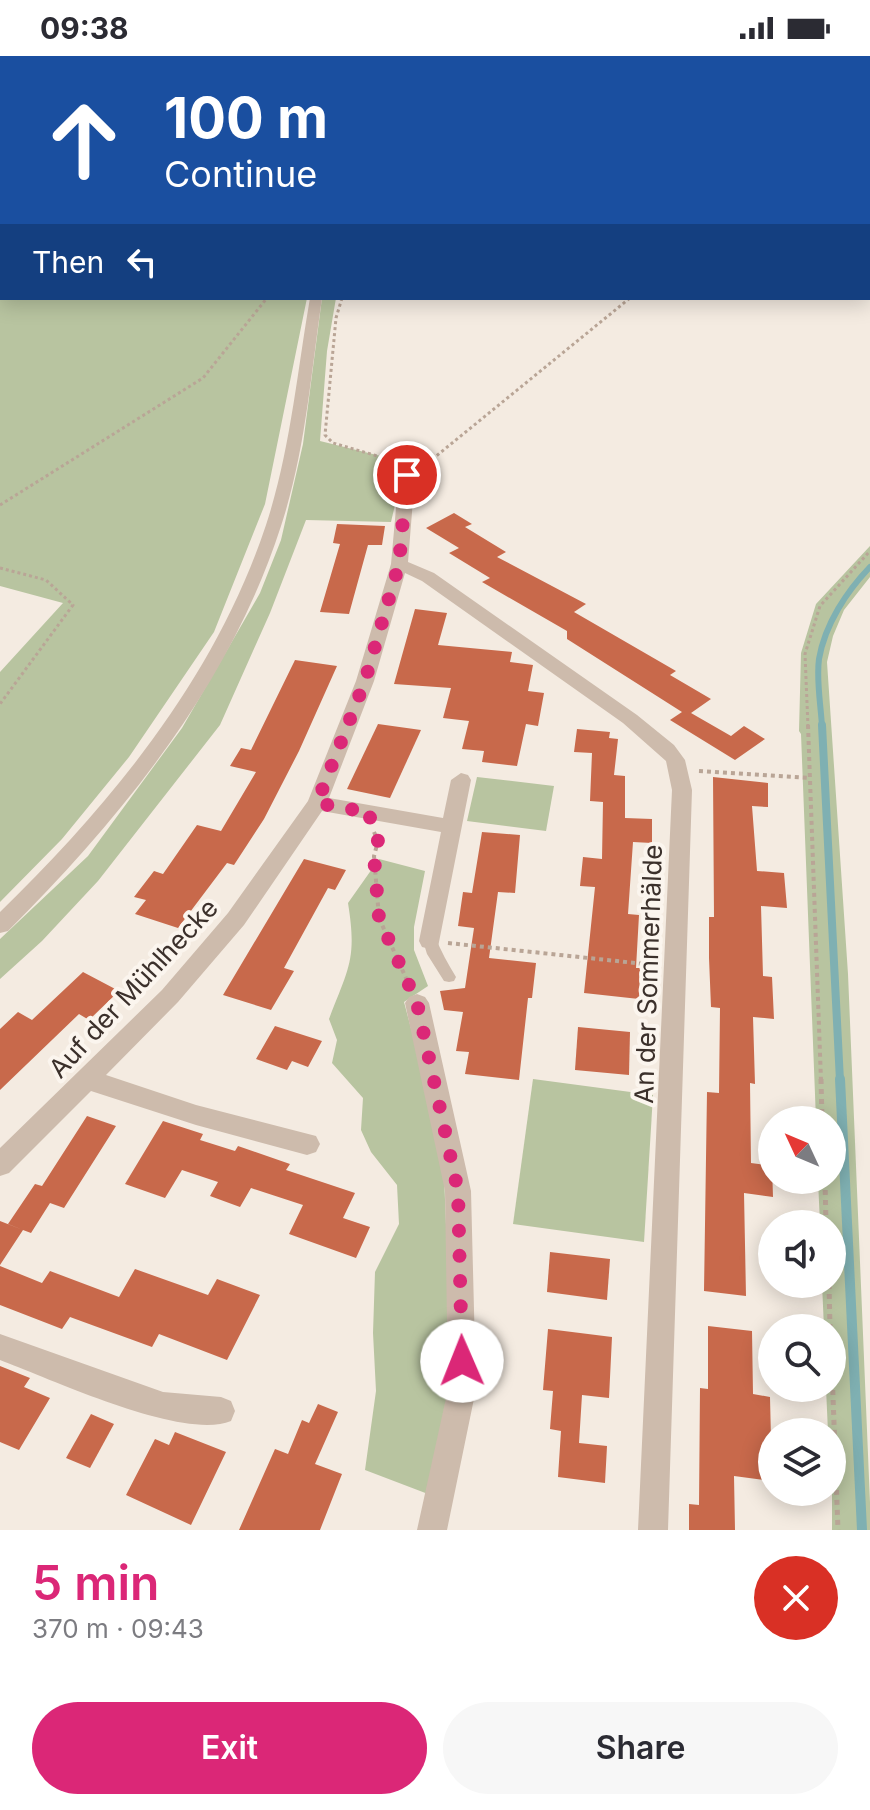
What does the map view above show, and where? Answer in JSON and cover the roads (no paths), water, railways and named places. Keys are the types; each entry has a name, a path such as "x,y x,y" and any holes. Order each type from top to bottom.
{"street":[{"path":"0,925 47,880 116,802 215,655 248,594 274,524 293,440 316,300"},
{"name":"Auf der Mühlhecke","path":"0,1165 89,1080 170,996 236,919 317,803 365,681 399,564 407,471"},
{"name":"An der Sommerhälde","path":"399,564 428,577 630,719 667,750 679,769 682,790 676,967 653,1530"},
{"path":"430,941 461,780"},
{"path":"317,803 453,827"},
{"path":"417,1003 458,1191 462,1389 432,1530"},
{"path":"89,1080 196,1115 307,1144"},
{"path":"0,1347 163,1406 221,1411"}],"lane":[{"path":"430,941 434,954 449,977"}],"waterway":[{"path":"822,727 818,676 822,646 838,609 870,567"},
{"path":"822,725 840,1081"},
{"path":"840,1079 862,1530"}]}
